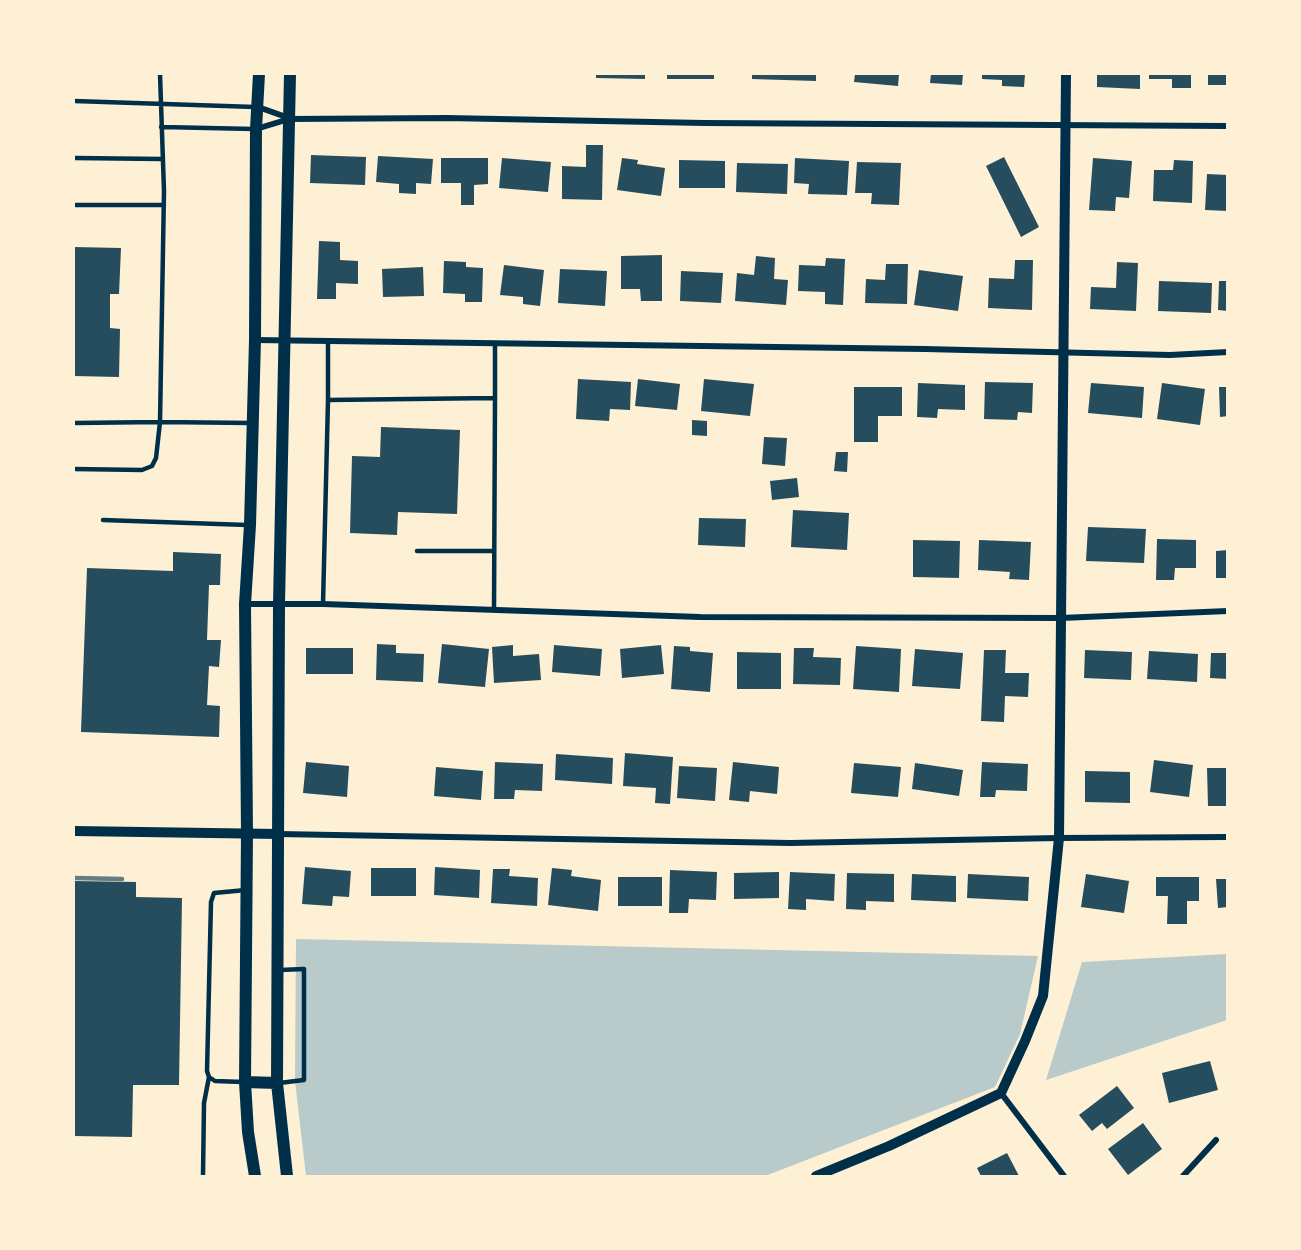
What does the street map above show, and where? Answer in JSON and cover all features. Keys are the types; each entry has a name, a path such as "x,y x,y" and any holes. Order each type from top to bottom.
{"main road":[{"path":"255,1176 248,1132 245,1082 247,834 245,604 250,525 255,340 256,129 259,74"},
{"path":"287,1176 277,1083 277,970 279,604 290,74"},
{"path":"245,1082 277,1083"}],"street":[{"path":"816,1176 889,1146 1001,1093 1043,996 1059,838 1066,74"},
{"path":"258,107 289,118"},
{"path":"256,129 289,118 1227,126"},
{"path":"255,340 1170,355 1227,352"},
{"path":"245,604 323,604 700,617 1061,618 1227,611"},
{"path":"74,831 790,843 1227,837"},
{"path":"1001,1093 1064,1176"},
{"path":"1183,1176 1216,1140"}],"lane":[{"path":"74,469 142,470 152,466 156,458 160,422 164,205 160,74"},
{"path":"74,101 258,107"},
{"path":"161,127 256,129"},
{"path":"74,158 162,159"},
{"path":"74,205 164,205"},
{"path":"323,604 328,342"},
{"path":"494,610 495,344"},
{"path":"328,400 495,398"},
{"path":"74,423 252,423"},
{"path":"103,520 250,525"},
{"path":"417,551 494,551"},
{"path":"203,1176 204,1103 209,1077 207,1071 211,902 214,893 246,890"},
{"path":"277,970 304,969 304,1080 277,1083"},
{"path":"209,1077 215,1081 245,1082"}],"shaded area":[{"path":"296,939 1038,956 1020,1034 995,1087 765,1176 306,1176 295,1081"},
{"path":"1227,954 1227,1020 1046,1080 1082,962"}],"building":[{"path":"596,74 645,74 645,79 596,78"},
{"path":"667,74 714,74 714,79 667,79"},
{"path":"752,74 816,74 816,81 752,79"},
{"path":"855,74 899,74 898,86 854,82"},
{"path":"931,74 963,74 962,85 930,83"},
{"path":"982,74 1025,74 1024,87 1002,86 1002,80 982,79"},
{"path":"1097,74 1140,74 1140,89 1097,87"},
{"path":"1149,74 1191,74 1191,88 1172,88 1172,79 1149,79"},
{"path":"1208,74 1228,74 1228,85 1208,85"},
{"path":"586,145 603,145 602,200 562,199 562,166 586,167"},
{"path":"311,155 366,157 365,185 310,183"},
{"path":"378,156 433,159 431,184 416,183 416,194 399,193 399,184 376,182"},
{"path":"1004,157 1039,227 1021,237 986,166"},
{"path":"441,158 488,158 488,184 474,185 474,205 461,205 461,183 441,183"},
{"path":"502,158 551,162 548,192 499,188"},
{"path":"622,158 638,160 637,164 665,168 661,196 617,190"},
{"path":"795,158 849,161 847,195 808,194 809,184 794,183"},
{"path":"1093,158 1132,161 1129,198 1116,197 1115,211 1089,210"},
{"path":"679,160 725,161 725,188 679,188"},
{"path":"1174,160 1193,161 1192,203 1153,201 1154,170 1173,170"},
{"path":"857,162 901,163 899,205 871,204 872,193 855,193"},
{"path":"737,163 788,164 787,194 736,192"},
{"path":"1207,174 1228,175 1228,211 1205,210"},
{"path":"319,241 340,242 340,260 358,261 358,284 336,283 336,299 317,299"},
{"path":"74,247 121,248 119,294 110,294 110,328 120,329 119,377 74,376"},
{"path":"662,255 662,301 641,301 640,289 621,289 621,256"},
{"path":"756,256 775,258 774,279 788,280 786,305 735,301 737,273 754,275"},
{"path":"826,258 845,259 843,305 825,304 825,292 798,291 799,265 825,266"},
{"path":"1015,260 1033,260 1032,310 988,308 989,278 1014,279"},
{"path":"444,261 466,262 466,267 483,268 482,302 465,302 465,294 443,293"},
{"path":"1117,262 1138,263 1136,311 1090,309 1091,287 1116,288"},
{"path":"886,264 908,264 907,304 865,303 866,279 885,280"},
{"path":"504,265 544,270 540,306 523,304 523,297 500,295"},
{"path":"423,267 424,296 383,297 382,269"},
{"path":"560,269 607,271 605,306 558,303"},
{"path":"919,270 963,276 958,311 914,305"},
{"path":"681,271 723,273 721,303 680,301"},
{"path":"1159,281 1212,283 1211,313 1158,311"},
{"path":"1219,281 1228,281 1228,311 1218,310"},
{"path":"578,379 631,382 630,410 610,409 609,421 576,419"},
{"path":"638,379 680,384 677,410 635,406"},
{"path":"704,379 754,384 750,416 701,411"},
{"path":"985,382 1033,383 1032,413 1018,412 1017,420 984,419"},
{"path":"918,383 965,385 965,410 938,409 937,418 917,417"},
{"path":"1091,383 1144,387 1142,418 1088,413"},
{"path":"1162,383 1205,389 1200,425 1157,419"},
{"path":"854,387 902,387 902,416 878,416 878,442 854,442"},
{"path":"1219,387 1228,387 1228,416 1220,417"},
{"path":"692,420 707,421 707,436 692,435"},
{"path":"381,427 460,430 457,514 398,512 397,535 350,533 352,456 380,457"},
{"path":"764,437 787,438 785,466 762,464"},
{"path":"836,452 848,452 847,472 834,471"},
{"path":"797,478 799,497 772,500 770,481"},
{"path":"793,510 849,513 847,550 791,547"},
{"path":"699,518 746,519 745,547 698,545"},
{"path":"1088,527 1146,529 1144,563 1086,561"},
{"path":"1157,539 1196,540 1196,568 1175,568 1174,580 1156,580"},
{"path":"913,540 960,541 959,578 913,577"},
{"path":"979,540 1031,542 1029,580 1009,579 1010,572 978,570"},
{"path":"1228,550 1228,578 1216,578 1216,551"},
{"path":"173,552 221,554 220,585 209,585 207,640 221,640 219,667 209,666 207,705 220,706 219,737 81,732 87,568 173,571"},
{"path":"377,644 396,645 396,653 424,654 423,682 376,680"},
{"path":"442,644 489,649 485,687 438,683"},
{"path":"513,645 513,656 539,654 541,680 494,683 492,647"},
{"path":"554,645 602,649 600,676 552,672"},
{"path":"661,645 664,674 622,678 620,649"},
{"path":"674,646 690,647 690,651 713,653 710,692 671,689"},
{"path":"856,646 901,649 899,692 853,689"},
{"path":"306,648 353,648 353,674 306,674"},
{"path":"794,648 814,648 813,657 841,658 840,685 793,684"},
{"path":"915,649 963,653 960,689 912,686"},
{"path":"984,650 1006,650 1005,673 1029,673 1028,697 1005,696 1004,722 981,721"},
{"path":"1085,650 1132,652 1131,680 1084,678"},
{"path":"1149,651 1198,654 1197,682 1147,679"},
{"path":"737,652 781,653 781,689 737,689"},
{"path":"1211,653 1228,653 1228,679 1210,678"},
{"path":"625,753 673,757 670,804 655,803 656,788 623,786"},
{"path":"556,754 613,758 612,784 555,780"},
{"path":"1154,760 1193,765 1189,797 1150,792"},
{"path":"306,762 349,766 347,797 303,793"},
{"path":"495,762 543,764 542,791 515,790 514,799 494,799"},
{"path":"733,762 779,767 777,794 750,791 749,802 729,800"},
{"path":"982,762 1028,764 1027,791 996,790 995,797 980,797"},
{"path":"854,763 901,767 898,797 851,793"},
{"path":"915,763 963,770 959,796 912,789"},
{"path":"679,766 717,768 715,801 677,798"},
{"path":"436,767 483,771 481,800 434,796"},
{"path":"1207,768 1228,768 1228,806 1208,806"},
{"path":"1085,771 1130,772 1130,803 1085,802"},
{"path":"305,867 351,871 349,897 333,896 332,906 302,904"},
{"path":"435,867 480,870 479,898 434,895"},
{"path":"371,868 416,868 416,896 371,896"},
{"path":"552,868 572,870 571,876 601,880 598,911 548,905"},
{"path":"493,869 510,869 509,876 538,878 537,906 491,903"},
{"path":"670,870 717,872 716,900 689,899 688,913 669,913"},
{"path":"779,872 779,898 734,899 734,873"},
{"path":"790,872 835,874 834,901 806,899 806,910 788,909"},
{"path":"847,873 894,874 894,902 866,901 866,910 846,909"},
{"path":"912,874 956,876 956,902 911,900"},
{"path":"968,874 1029,877 1028,901 967,898"},
{"path":"1086,874 1129,881 1124,913 1081,907"},
{"path":"618,877 662,877 662,906 618,906"},
{"path":"1156,877 1199,877 1199,901 1187,901 1187,924 1167,924 1168,896 1156,896"},
{"path":"1216,879 1228,879 1228,907 1218,908"},
{"path":"74,881 136,882 136,897 182,898 179,1085 133,1085 132,1137 74,1136"},
{"path":"1210,1061 1218,1090 1169,1103 1162,1073"},
{"path":"1117,1086 1134,1108 1107,1129 1102,1123 1092,1131 1079,1115"},
{"path":"1143,1123 1162,1149 1128,1175 1108,1149"},
{"path":"1007,1153 1019,1176 981,1176 977,1168"}],"railway":[{"path":"74,878 122,879"}]}
